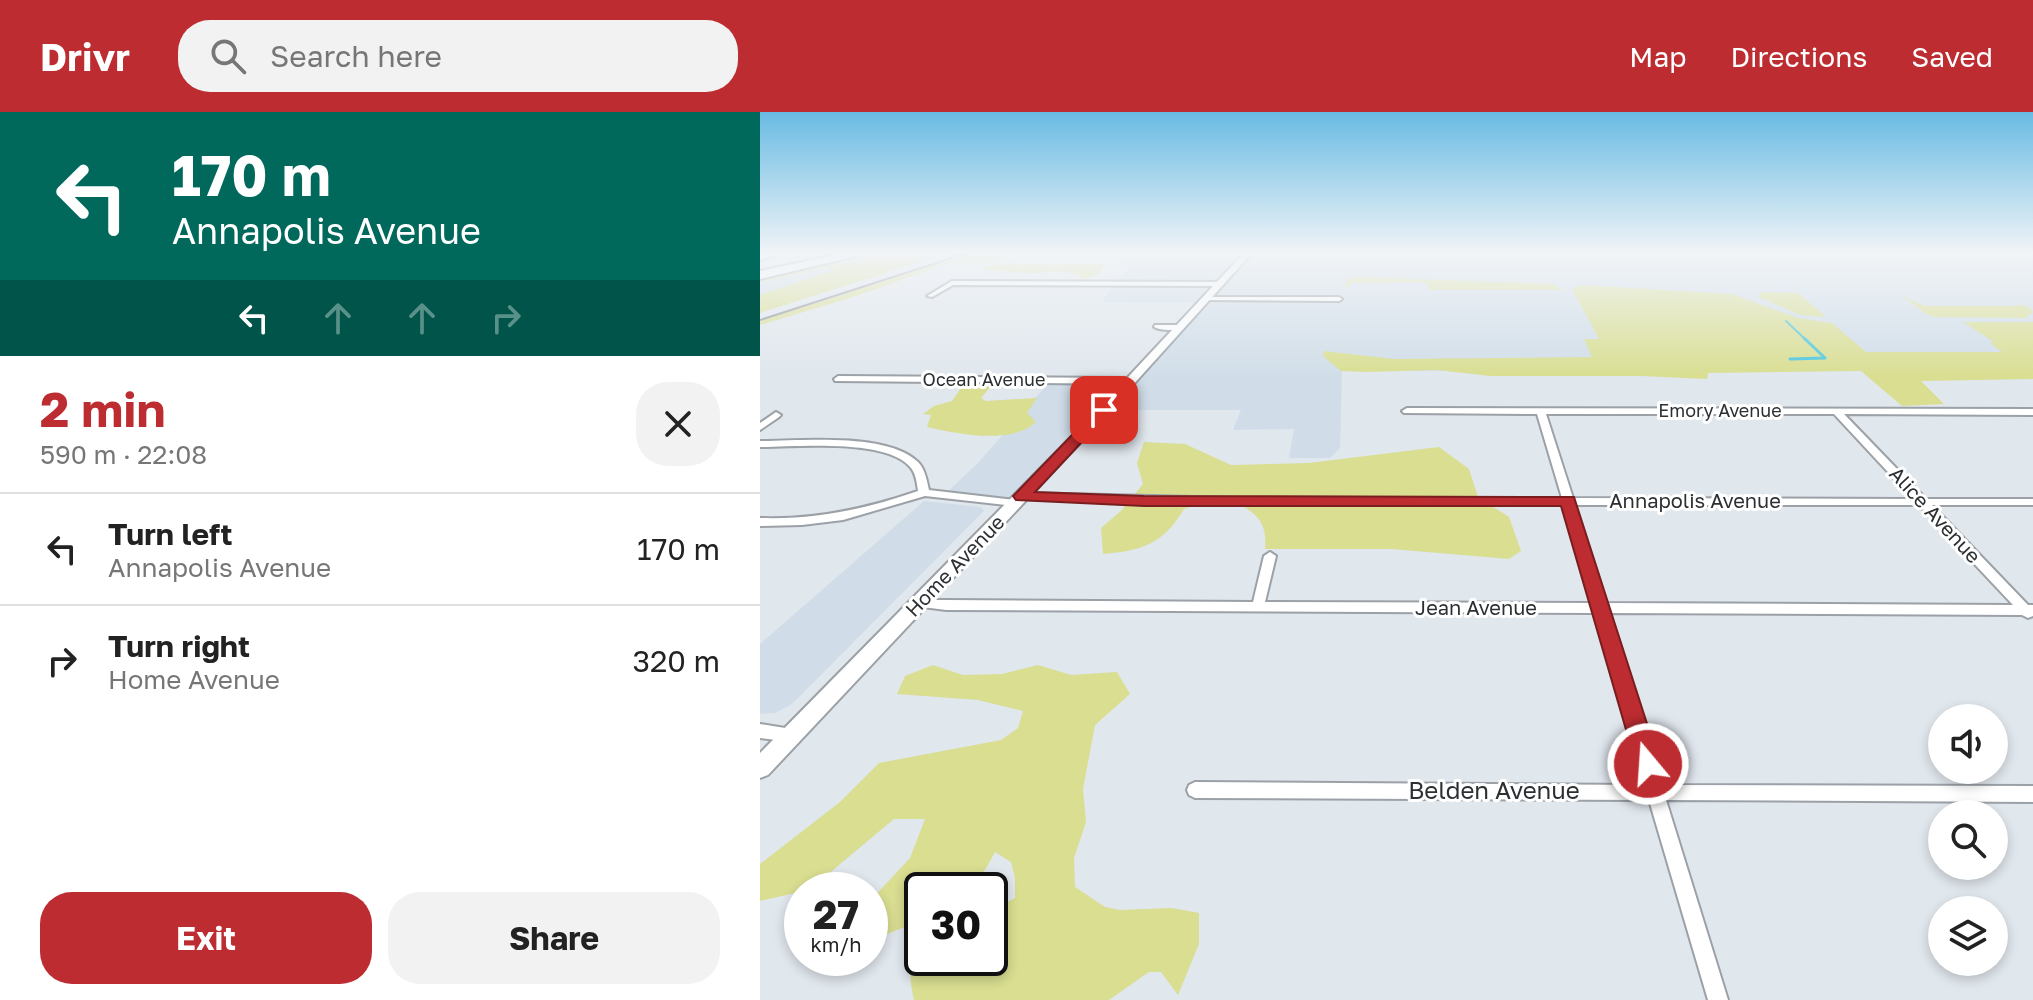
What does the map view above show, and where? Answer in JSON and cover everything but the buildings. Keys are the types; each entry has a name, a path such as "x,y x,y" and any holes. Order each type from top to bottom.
{"street":[{"name":"Home Avenue","path":"760,768 1018,500 1209,295"},
{"path":"1206,299 1339,299"},
{"path":"1158,327 1180,327"},
{"name":"Ocean Avenue","path":"838,379 1130,381"},
{"name":"Emory Avenue","path":"1407,411 2033,412"},
{"path":"1541,411 1718,1000"},
{"name":"Alice Avenue","path":"1837,412 2030,613"},
{"path":"760,427 776,415"},
{"path":"760,444 850,445 888,450 913,463 919,471 924,493 883,507 825,520 760,522"},
{"name":"Annapolis Avenue","path":"924,493 1018,500 2033,502"},
{"path":"1258,606 1270,556"},
{"name":"Jean Avenue","path":"920,603 2030,613"},
{"path":"760,731 792,735"},
{"name":"Belden Avenue","path":"1195,790 2033,794"}],"shaded area":[{"path":"1107,295 1206,295 1199,303 1102,302"},
{"path":"1209,295 2033,295 2033,370 1342,371 1340,448 1330,458 1289,458 1294,429 1233,430 1241,410 1104,410 1015,503 944,495 978,463 1051,380 1130,381"},
{"path":"924,501 981,507 984,511 792,704 775,713 760,714 760,644"}],"green space":[{"path":"760,295 815,295 760,313"},
{"path":"839,295 857,295 760,325 760,321"},
{"path":"1575,295 1736,295 1798,318 1832,323 1866,352 2002,352 1990,343 1994,342 1963,322 2033,322 2033,379 1921,381 1944,404 1902,406 1861,371 1708,373 1707,379 1491,376 1436,370 1341,371 1323,356 1324,351 1394,359 1592,357 1584,339 1599,339"},
{"path":"1801,295 1826,317 1800,315 1759,297"},
{"path":"1902,295 1924,306 2020,306 2018,304 2029,307 2033,312 2025,318 1936,317 1926,314"},
{"path":"975,383 992,385 981,398 986,401 1037,398 1027,413 1036,422 1026,429 999,436 968,435 927,427 931,415 923,414 934,406 952,401 961,388"},
{"path":"1144,442 1185,444 1231,465 1309,463 1439,447 1469,469 1478,497 1509,517 1521,551 1509,559 1392,549 1265,549 1261,522 1227,496 1184,509 1168,530 1151,543 1103,554 1101,528 1121,511 1143,484 1137,463"},
{"path":"933,665 963,675 1002,674 1038,665 1071,675 1117,672 1130,694 1095,725 1083,789 1086,822 1074,858 1075,887 1105,907 1120,910 1172,908 1199,913 1199,944 1178,995 1161,972 1149,972 1109,1000 914,1000 911,976 1008,976 1008,902 1015,898 1011,862 995,852 983,872 904,872 904,927 888,934 888,882 910,858 925,819 894,819 831,872 784,872 784,896 760,901 760,864 840,802 879,763 1001,740 1018,728 1023,711 978,700 897,694 905,676"}],"waterway":[{"path":"1786,321 1806,340"},
{"path":"1790,359 1825,358 1804,338"}],"railway":[{"path":"760,320 836,295"}],"route":[{"path":"1104,410 1021,496 1144,501 1568,501 1648,764"}]}
